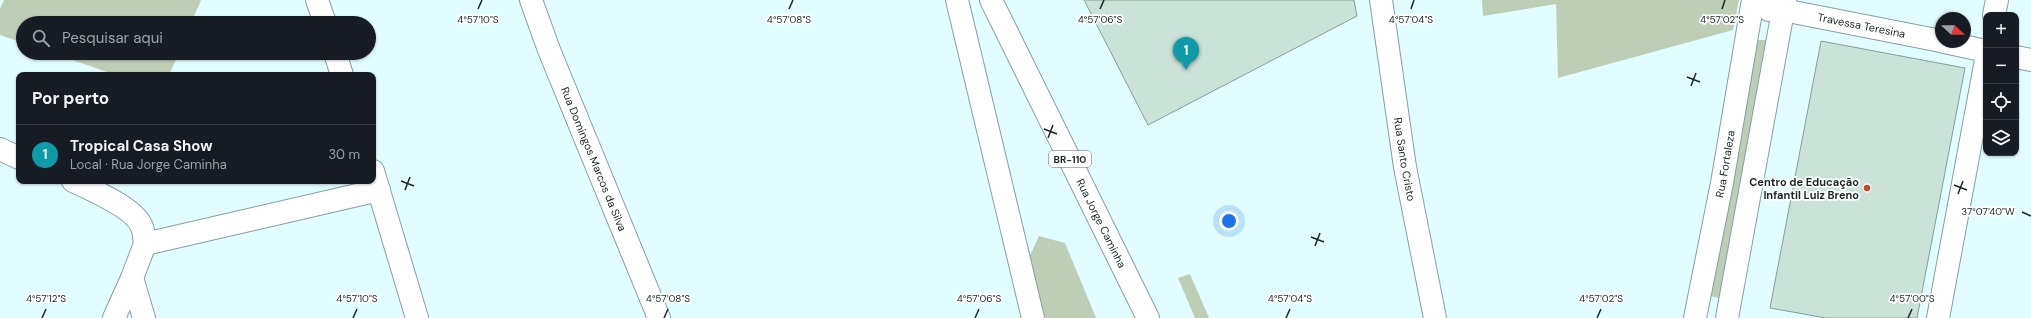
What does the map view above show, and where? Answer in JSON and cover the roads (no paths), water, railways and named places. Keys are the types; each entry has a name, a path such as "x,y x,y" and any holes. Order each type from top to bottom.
{"street":[{"path":"317,0 323,16"},
{"name":"Rua Domingos Marcos da Silva","path":"531,0 549,50 659,318"},
{"path":"957,0 1033,318"},
{"name":"Rua Jorge Caminha","path":"991,0 1148,318"},
{"name":"Rua Santo Cristo","path":"1381,0 1405,167 1435,318"},
{"path":"1995,12 1997,0"},
{"name":"Rua Fortaleza","path":"1695,318 1722,183 1752,5 1784,5"},
{"path":"1727,318 1784,5"},
{"name":"Travessa Teresina","path":"1784,5 1935,40"},
{"name":"Travessa Teresina","path":"1971,47 1983,49"},
{"path":"2019,58 2031,60"},
{"path":"337,60 341,72"},
{"path":"1938,318 1983,76"},
{"path":"0,149 16,157"},
{"path":"376,180 417,318"},
{"path":"80,184 104,195 126,209 141,224 145,244 114,318"},
{"path":"145,244 362,184"},
{"path":"132,278 144,318"}],"place":[{"name":"Tropical Casa Show","path":"1186,70"},
{"name":"Centro de Educação Infantil Luiz Breno","path":"1867,188"}]}
